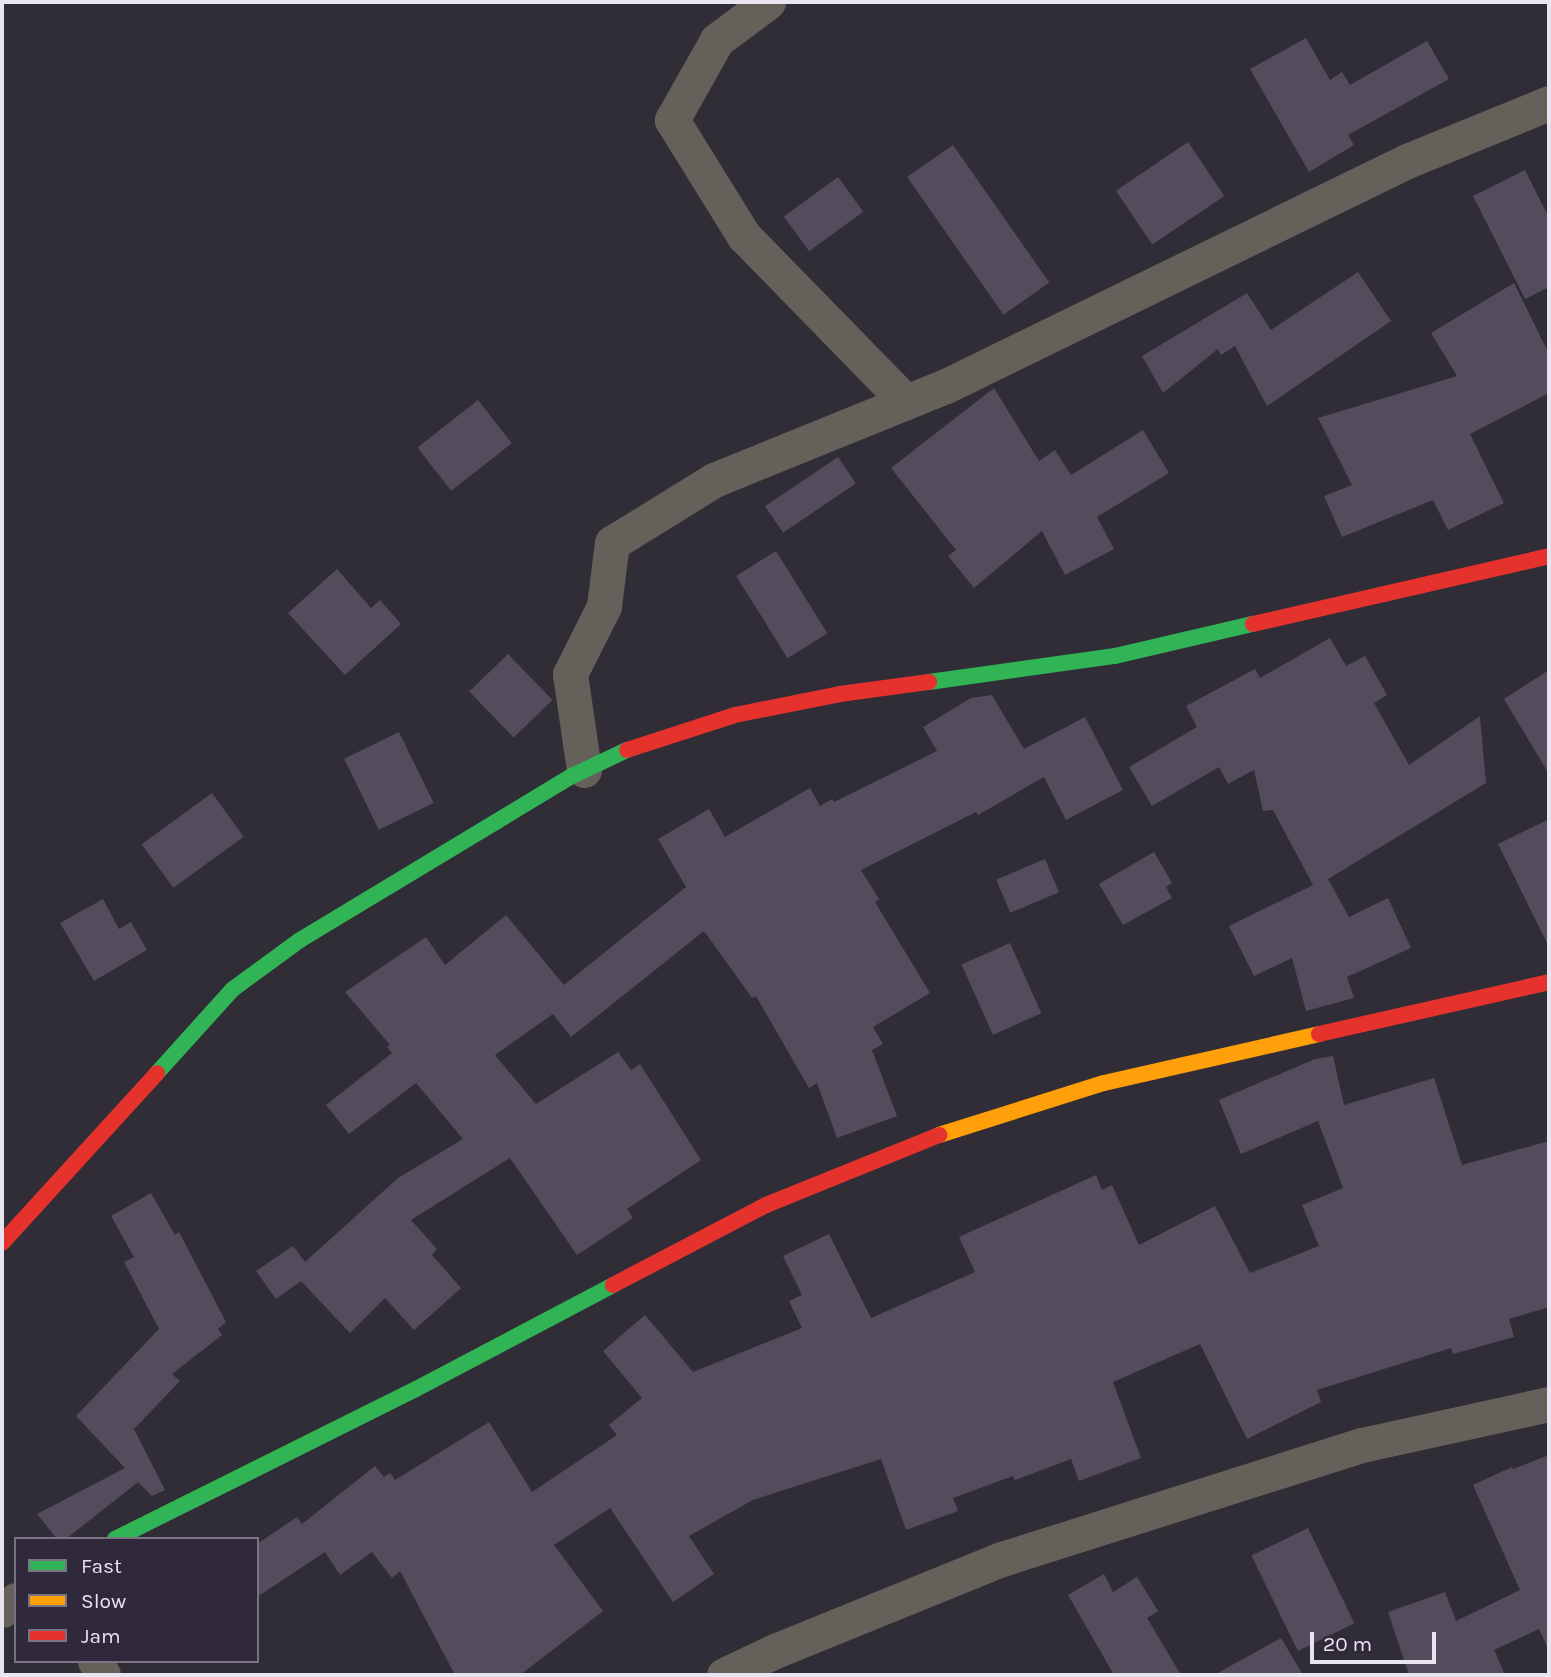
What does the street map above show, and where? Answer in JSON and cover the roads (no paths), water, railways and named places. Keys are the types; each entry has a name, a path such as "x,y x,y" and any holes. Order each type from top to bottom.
{"street":[{"path":"768,2 717,40 672,120 744,236 906,402"},
{"path":"584,771 570,674 604,606 612,543 714,480 906,402 1055,335 1408,161 1549,103"},
{"path":"2,1244 233,989 300,940 584,771 639,744 734,715 840,694 1115,656 1549,556"},
{"path":"120,1537 416,1389 766,1205 913,1143 1104,1083 1549,982"},
{"path":"723,1675 775,1651 1002,1559 1362,1445 1549,1404"}]}
